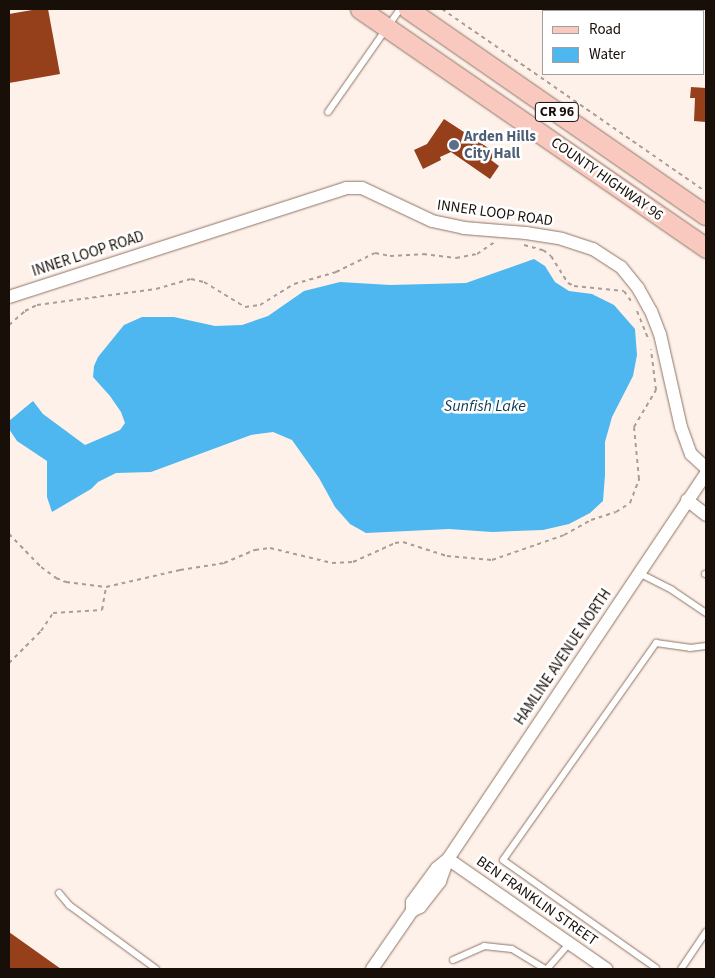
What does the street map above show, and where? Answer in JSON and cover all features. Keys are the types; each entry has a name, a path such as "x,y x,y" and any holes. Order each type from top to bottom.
{"main road":[{"name":"COUNTY HIGHWAY 96","path":"360,9 706,248"},
{"name":"COUNTY HIGHWAY 96","path":"408,9 706,215"}],"street":[{"name":"INNER LOOP ROAD","path":"9,297 346,188 362,188 432,221 464,228 526,232 562,239 593,249 621,267 638,288 651,311 660,334 681,427 691,454 706,468"},
{"name":"HAMLINE AVENUE NORTH","path":"372,969 412,911 412,902 437,868 448,859 706,473"},
{"path":"687,500 706,515"},
{"name":"BEN FRANKLIN STREET","path":"448,859 606,969"}],"lane":[{"path":"328,112 400,9"},
{"path":"638,573 672,590 706,613"},
{"path":"656,969 503,860 656,643 690,648 706,646"},
{"path":"59,893 69,906 156,969"},
{"path":"681,969 706,932"},
{"path":"453,960 484,946 512,949 546,969 570,944"}],"path":[{"path":"442,9 706,192"},
{"path":"9,325 25,311 37,305 156,289 191,279 204,282 245,307 260,306 294,284 336,272 375,253 390,256 423,254 456,258 477,254 497,241"},
{"path":"9,534 41,567 56,578 66,582 106,587 180,570 224,563 256,550 270,548 332,563 353,562 395,543 403,542 447,556 492,560 564,535 591,520 616,512 630,503 639,479 634,427 656,390 657,380 650,343 635,306 624,291 574,286 568,283 551,256 543,250 520,244"},
{"path":"9,663 41,631 53,613 102,610 106,587"}],"water":[{"name":"Sunfish Lake","path":"534,259 545,266 555,282 569,291 592,294 614,305 635,329 637,355 633,376 612,417 605,442 603,501 590,513 569,524 543,530 492,532 449,529 366,533 350,524 335,507 319,478 292,440 273,432 251,435 151,472 116,473 98,482 91,489 52,512 47,497 47,461 17,441 9,429 9,421 33,401 43,414 85,445 120,430 125,423 121,412 93,377 94,366 98,357 124,325 142,317 174,317 215,326 242,325 268,316 304,291 340,282 390,285 466,283"}],"building":[{"path":"48,9 60,74 9,83 9,14"},
{"path":"691,87 706,88 706,122 694,121 695,98 690,98"},
{"name":"Arden Hills City Hall","path":"444,119 496,153 491,160 499,166 490,179 451,152 440,157 441,160 423,169 414,150 427,144"},
{"path":"9,932 61,969 9,969"}],"place":[{"name":"Arden Hills City Hall","path":"454,145"}]}
